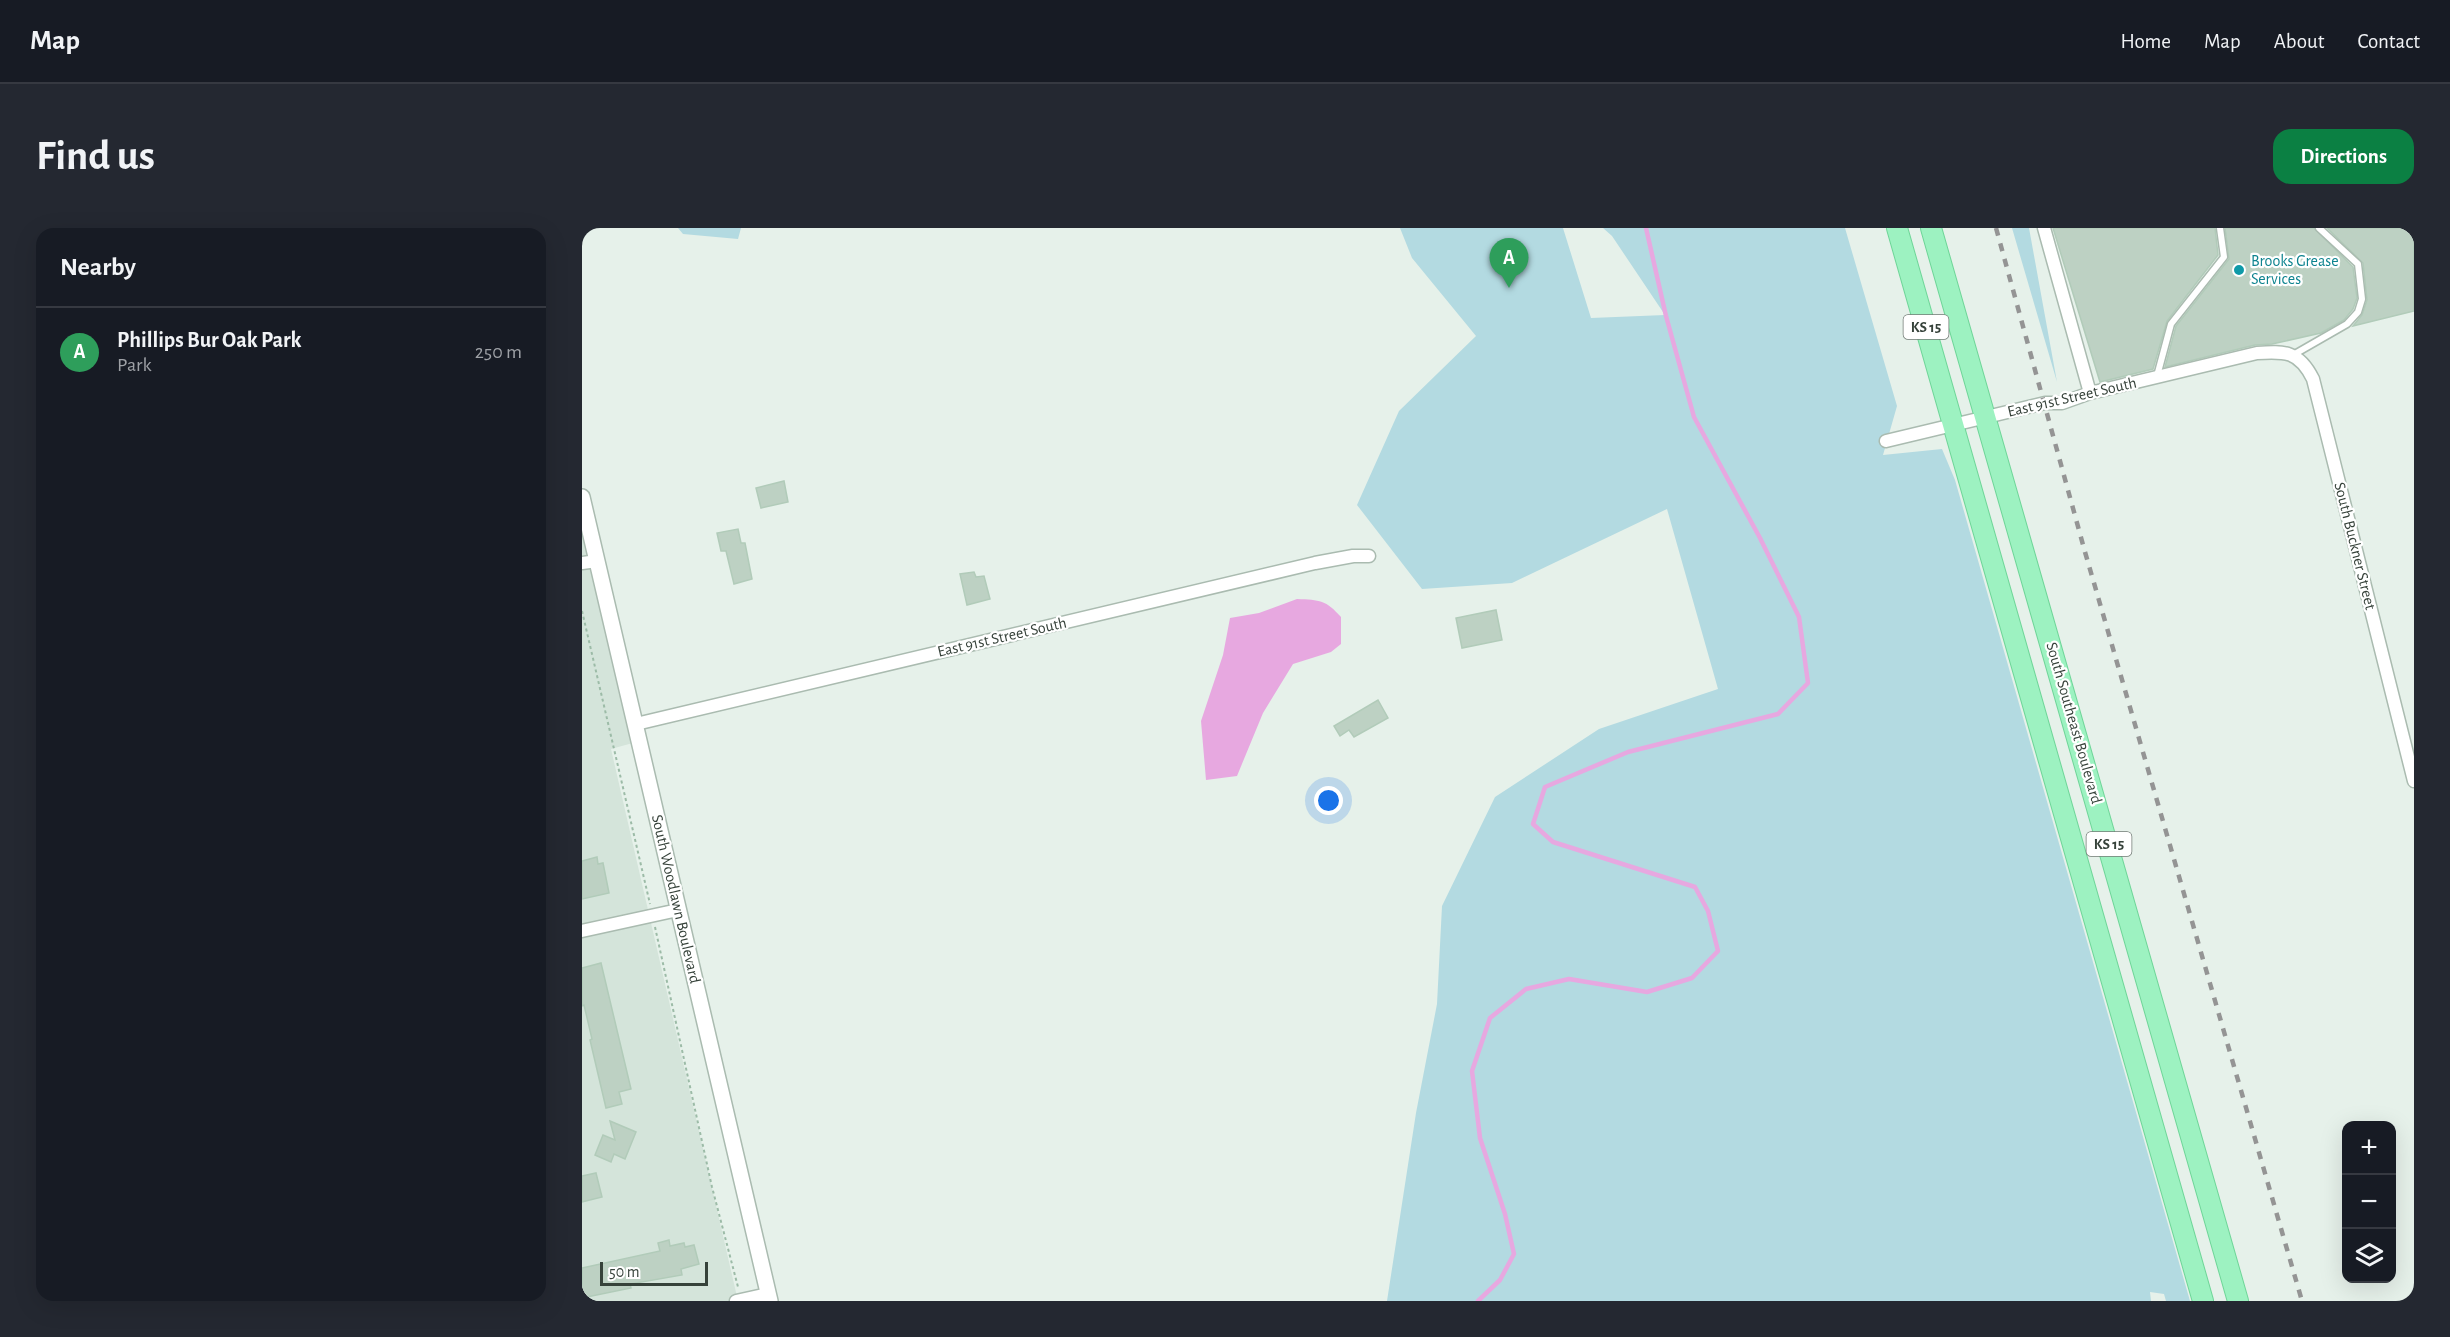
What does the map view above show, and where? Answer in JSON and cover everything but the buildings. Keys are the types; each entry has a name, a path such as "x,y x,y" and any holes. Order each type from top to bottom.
{"main road":[{"name":"KS 15","path":"1897,228 1955,425"},
{"name":"KS 15","path":"1931,228 1986,418"},
{"name":"South Southeast Boulevard","path":"1986,418 2238,1301"},
{"name":"South Southeast Boulevard","path":"1955,425 2203,1301"}],"street":[{"path":"2044,228 2090,393"},
{"name":"East 91st Street South","path":"1886,441 2045,403 2062,403 2090,393 2257,354 2282,351 2293,355"},
{"name":"South Buckner Street","path":"2293,355 2301,361 2313,379 2414,781"},
{"name":"South Woodlawn Boulevard","path":"582,497 590,562 636,724 769,1297"},
{"name":"East 91st Street South","path":"636,724 1316,563 1353,556 1369,556"},
{"path":"582,931 678,910"},
{"path":"739,1300 769,1297"}],"lane":[{"path":"2157,377 2171,324 2224,257 2220,228"},
{"path":"2293,355 2347,324 2358,312 2362,299 2358,264 2319,228"}],"path":[{"path":"582,611 739,1300"}],"shaded area":[{"path":"678,228 741,228 738,239 683,234"},
{"path":"1400,228 1563,228 1591,318 1665,315 1612,236 1603,228 1845,228 1897,406 1883,455 1942,449 1955,480 2190,1301 2166,1301 2164,1294 2150,1292 2151,1301 1387,1301 1416,1113 1437,1004 1442,906 1495,797 1599,729 1718,689 1667,509 1512,583 1422,589 1357,505 1399,411 1476,336 1412,258"},
{"path":"2012,228 2029,228 2057,382"},
{"path":"582,505 640,741 611,749 738,1301 582,1301"},
{"path":"1297,599 1322,602 1336,611 1341,617 1341,644 1331,652 1293,664 1263,713 1237,776 1206,780 1201,721 1223,655 1230,618 1259,613"}],"waterway":[{"path":"1478,1301 1500,1280 1514,1254 1505,1214 1480,1138 1472,1071 1490,1018 1526,989 1569,979 1647,992 1692,978 1718,951 1708,911 1695,887 1553,842 1533,824 1545,787 1628,752 1778,714 1808,683 1799,617 1760,538 1694,417 1666,316 1646,228"}],"railway":[{"path":"1996,228 2085,552 2302,1301"}],"place":[{"name":"Brooks Grease Services","path":"2239,270"},
{"name":"Phillips Bur Oak Park","path":"1509,288"}]}
